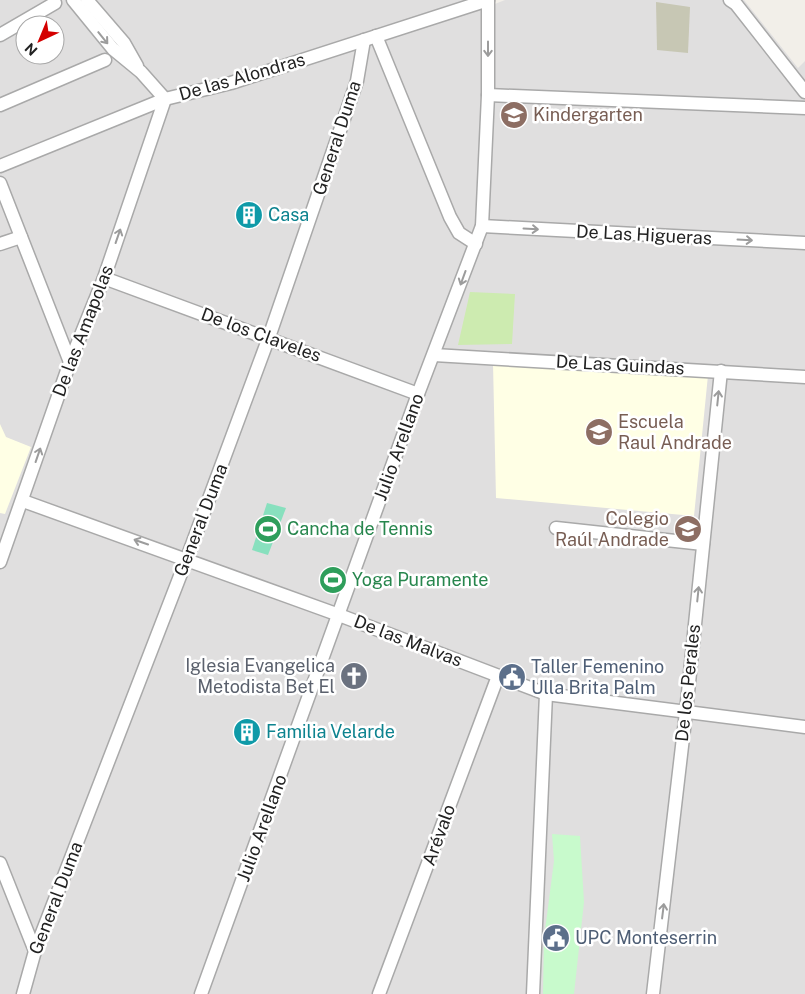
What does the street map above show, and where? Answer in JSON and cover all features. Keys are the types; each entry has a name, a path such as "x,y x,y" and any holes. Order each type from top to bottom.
{"street":[{"path":"73,0 113,49 141,72 165,99"},
{"path":"87,0 124,43 141,72"},
{"name":"De las Alondras","path":"0,166 165,99 231,84 488,0"},
{"name":"Julio Arellano","path":"201,994 418,394 482,226 488,95 488,0"},
{"path":"730,0 736,4 805,92"},
{"path":"0,35 55,3"},
{"path":"370,38 450,217 459,233 476,244"},
{"name":"General Duma","path":"23,994 35,951 187,558 269,338 370,38"},
{"path":"0,105 105,60"},
{"path":"488,95 805,108"},
{"name":"De las Amapolas","path":"0,562 23,501 70,362 104,278 165,99"},
{"path":"0,183 70,362"},
{"name":"De Las Higueras","path":"482,226 805,243"},
{"path":"0,244 21,237"},
{"name":"De los Claveles","path":"104,278 418,394"},
{"name":"De Las Guindas","path":"434,355 805,377"},
{"name":"De los Perales","path":"653,994 686,712 721,371"},
{"name":"De las Malvas","path":"23,501 187,558 546,694 805,727"},
{"path":"556,528 703,544"},
{"name":"Arévalo","path":"379,994 498,676"},
{"path":"533,994 546,694"},
{"path":"0,863 35,951"}],"shaded area":[{"path":"0,0 475,0 354,44 477,11 505,0 744,0 798,68 805,61 805,994 0,994"},
{"path":"656,2 690,7 688,53 657,50"},
{"name":"Escuela Raul Andrade","path":"493,363 709,365 694,516 496,498"},
{"path":"0,424 6,437 31,447 5,514 0,513"}],"green space":[{"path":"470,292 515,294 512,344 458,345"},
{"name":"Cancha de Tennis","path":"267,503 286,508 268,555 252,550"},
{"path":"552,834 580,836 584,902 574,994 543,994 544,938 554,861"}],"place":[{"name":"Kindergarten","path":"514,115"},
{"name":"Casa","path":"249,215"},
{"name":"Escuela Raul Andrade","path":"599,432"},
{"name":"Cancha de Tennis","path":"268,529"},
{"name":"Colegio Raúl Andrade","path":"688,529"},
{"name":"Yoga Puramente","path":"333,580"},
{"name":"Iglesia Evangelica Metodista Bet El","path":"354,676"},
{"name":"Taller Femenino Ulla Brita Palm","path":"512,677"},
{"name":"Familia Velarde","path":"247,732"},
{"name":"UPC Monteserrin","path":"556,938"}]}
